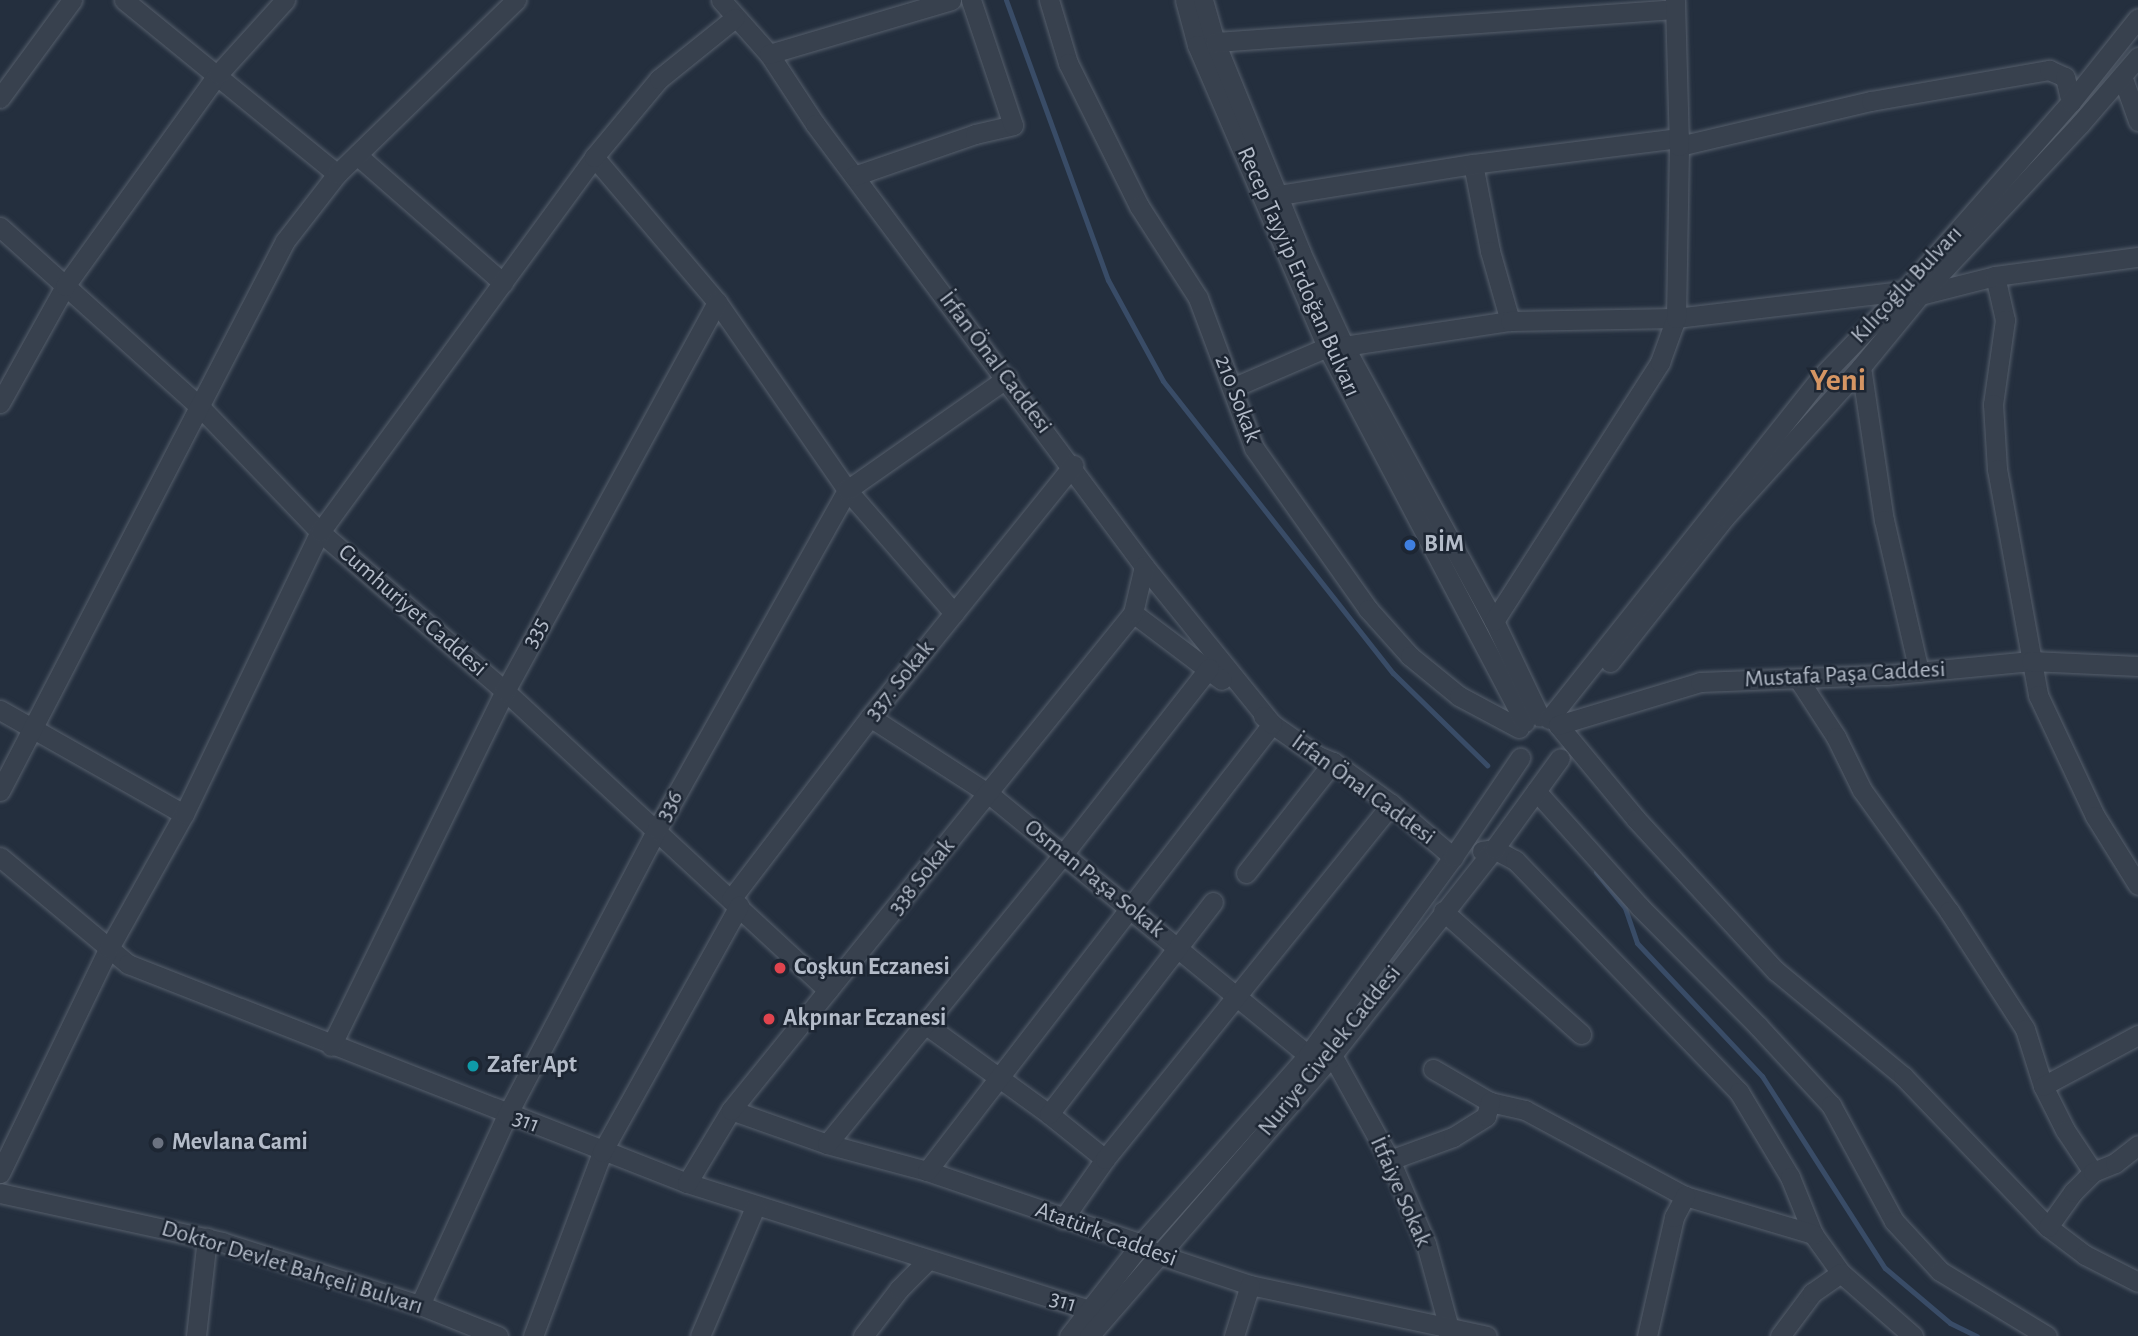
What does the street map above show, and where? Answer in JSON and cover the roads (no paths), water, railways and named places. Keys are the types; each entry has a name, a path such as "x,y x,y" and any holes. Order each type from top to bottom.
{"street":[{"path":"0,98 72,0"},
{"path":"124,0 218,74 337,174"},
{"path":"0,403 65,286 218,74 285,0"},
{"path":"0,792 201,408 285,241 337,174 516,0"},
{"name":"İrfan Önal Caddesi","path":"721,0 769,54 854,176 1073,466 1144,566 1272,724"},
{"path":"769,54 951,0"},
{"path":"854,176 975,134 1013,125 971,0"},
{"name":"210 Sokak","path":"1049,0 1068,63 1139,206 1198,298 1254,448 1368,609 1410,656 1459,696 1538,722"},
{"name":"Recep Tayyip Erdoğan Bulvarı","path":"1185,0 1197,45 1335,347 1538,722"},
{"name":"Recep Tayyip Erdoğan Bulvarı","path":"1203,0 1216,42 1279,195 1335,347 1494,621 1538,722"},
{"path":"1216,42 1675,4 1679,142 1676,318 1660,362 1494,621"},
{"path":"0,1173 109,948 184,814 320,532 594,157 659,79 735,18"},
{"name":"Kılıçoğlu Bulvarı","path":"1538,722 1861,367 1912,293 2071,103 2138,18"},
{"name":"Kılıçoğlu Bulvarı","path":"1538,722 1820,378 1912,293 2138,57"},
{"path":"1279,195 1473,164 1679,142 1871,101 2049,70 2065,77 2071,103"},
{"path":"2122,76 2138,121"},
{"path":"357,155 503,283"},
{"path":"594,157 716,302 847,490 954,613"},
{"path":"1473,164 1490,251 1510,321"},
{"name":"Cumhuriyet Caddesi","path":"0,227 201,408 320,532 505,691 828,990"},
{"path":"1232,388 1335,347 1510,321 1676,318 1912,293 1995,276 2138,257"},
{"path":"1995,276 2005,320 1993,404 1997,469 2038,695 2095,816 2138,885"},
{"name":"335","path":"331,1046 505,691 716,302"},
{"path":"1861,367 1884,520 1919,672"},
{"name":"336","path":"420,1305 507,1115 657,829 847,490 1007,378"},
{"name":"337. Sokak","path":"533,1336 602,1152 735,903 870,718 1073,466"},
{"name":"338 Sokak","path":"687,1183 732,1110 1133,613 1144,566"},
{"name":"İrfan Önal Caddesi","path":"1133,613 1209,668 1272,724 1318,756 1333,762 1391,804 1454,857"},
{"name":"Mustafa Paşa Caddesi","path":"1538,722 1700,682 1799,680 2031,661 2138,666"},
{"path":"827,1144 1064,853 1209,668"},
{"path":"1799,680 1836,737 1862,790 1948,911 2025,1029 2043,1086 2065,1130 2093,1172"},
{"path":"0,710 184,814"},
{"name":"Osman Paşa Sokak","path":"870,718 989,794 1237,994 1308,1055"},
{"path":"1538,722 1565,741 1560,758 1543,768 1526,764 1514,745 1538,722"},
{"path":"1538,722 1636,819 1776,971 1903,1076 2048,1227 2085,1255 2138,1282"},
{"path":"927,1171 1272,724"},
{"name":"Nuriye Civelek Caddesi","path":"1089,1336 1149,1249 1308,1055 1454,857 1520,758"},
{"name":"Nuriye Civelek Caddesi","path":"1069,1336 1090,1310 1332,1055 1494,849 1560,758"},
{"path":"1246,873 1333,762"},
{"path":"1536,791 1640,907 1758,1026 1831,1105 1894,1221 1940,1271 2011,1317 2047,1336"},
{"path":"1063,1219 1105,1159 1391,804"},
{"path":"1454,857 1494,849 1515,860 1739,1092 1790,1177 1813,1234 1841,1273 1913,1336"},
{"name":"311","path":"0,858 128,964 507,1115 687,1183 755,1207 1090,1310"},
{"path":"1049,1114 1213,902"},
{"path":"1443,912 1581,1034"},
{"path":"925,1024 1049,1114 1105,1159"},
{"path":"2043,1086 2138,1035"},
{"path":"1308,1055 1332,1055"},
{"name":"İtfaiye Sokak","path":"1332,1055 1390,1160 1426,1244 1448,1332"},
{"path":"1433,1069 1490,1102 1525,1110 1685,1196 1813,1234"},
{"path":"1390,1160 1453,1137 1486,1116 1490,1102"},
{"name":"Atatürk Caddesi","path":"732,1110 827,1144 927,1171 1250,1285 1448,1332 1487,1336"},
{"path":"2048,1227 2073,1192 2093,1172 2115,1163 2138,1145"},
{"name":"Doktor Devlet Bahçeli Bulvarı","path":"0,1193 207,1238 420,1305 468,1330 498,1336"},
{"path":"1647,1336 1674,1217 1685,1196"},
{"path":"701,1336 755,1207"},
{"path":"196,1336 207,1238"},
{"path":"863,1336 899,1289 928,1260"},
{"path":"1780,1336 1812,1293 1841,1273"},
{"path":"1234,1336 1250,1285"}],"waterway":[{"path":"1006,0 1108,280 1163,381 1393,673 1487,765"},
{"path":"1596,872 1625,908 1637,943 1762,1076 1885,1268 1950,1323 1977,1336"}],"place":[{"name":"BİM","path":"1410,545"},
{"name":"Coşkun Eczanesi","path":"780,968"},
{"name":"Akpınar Eczanesi","path":"769,1019"},
{"name":"Zafer Apt","path":"473,1066"},
{"name":"Mevlana Cami","path":"158,1143"}],"district":[{"name":"Yeni","path":"1838,380"}]}
